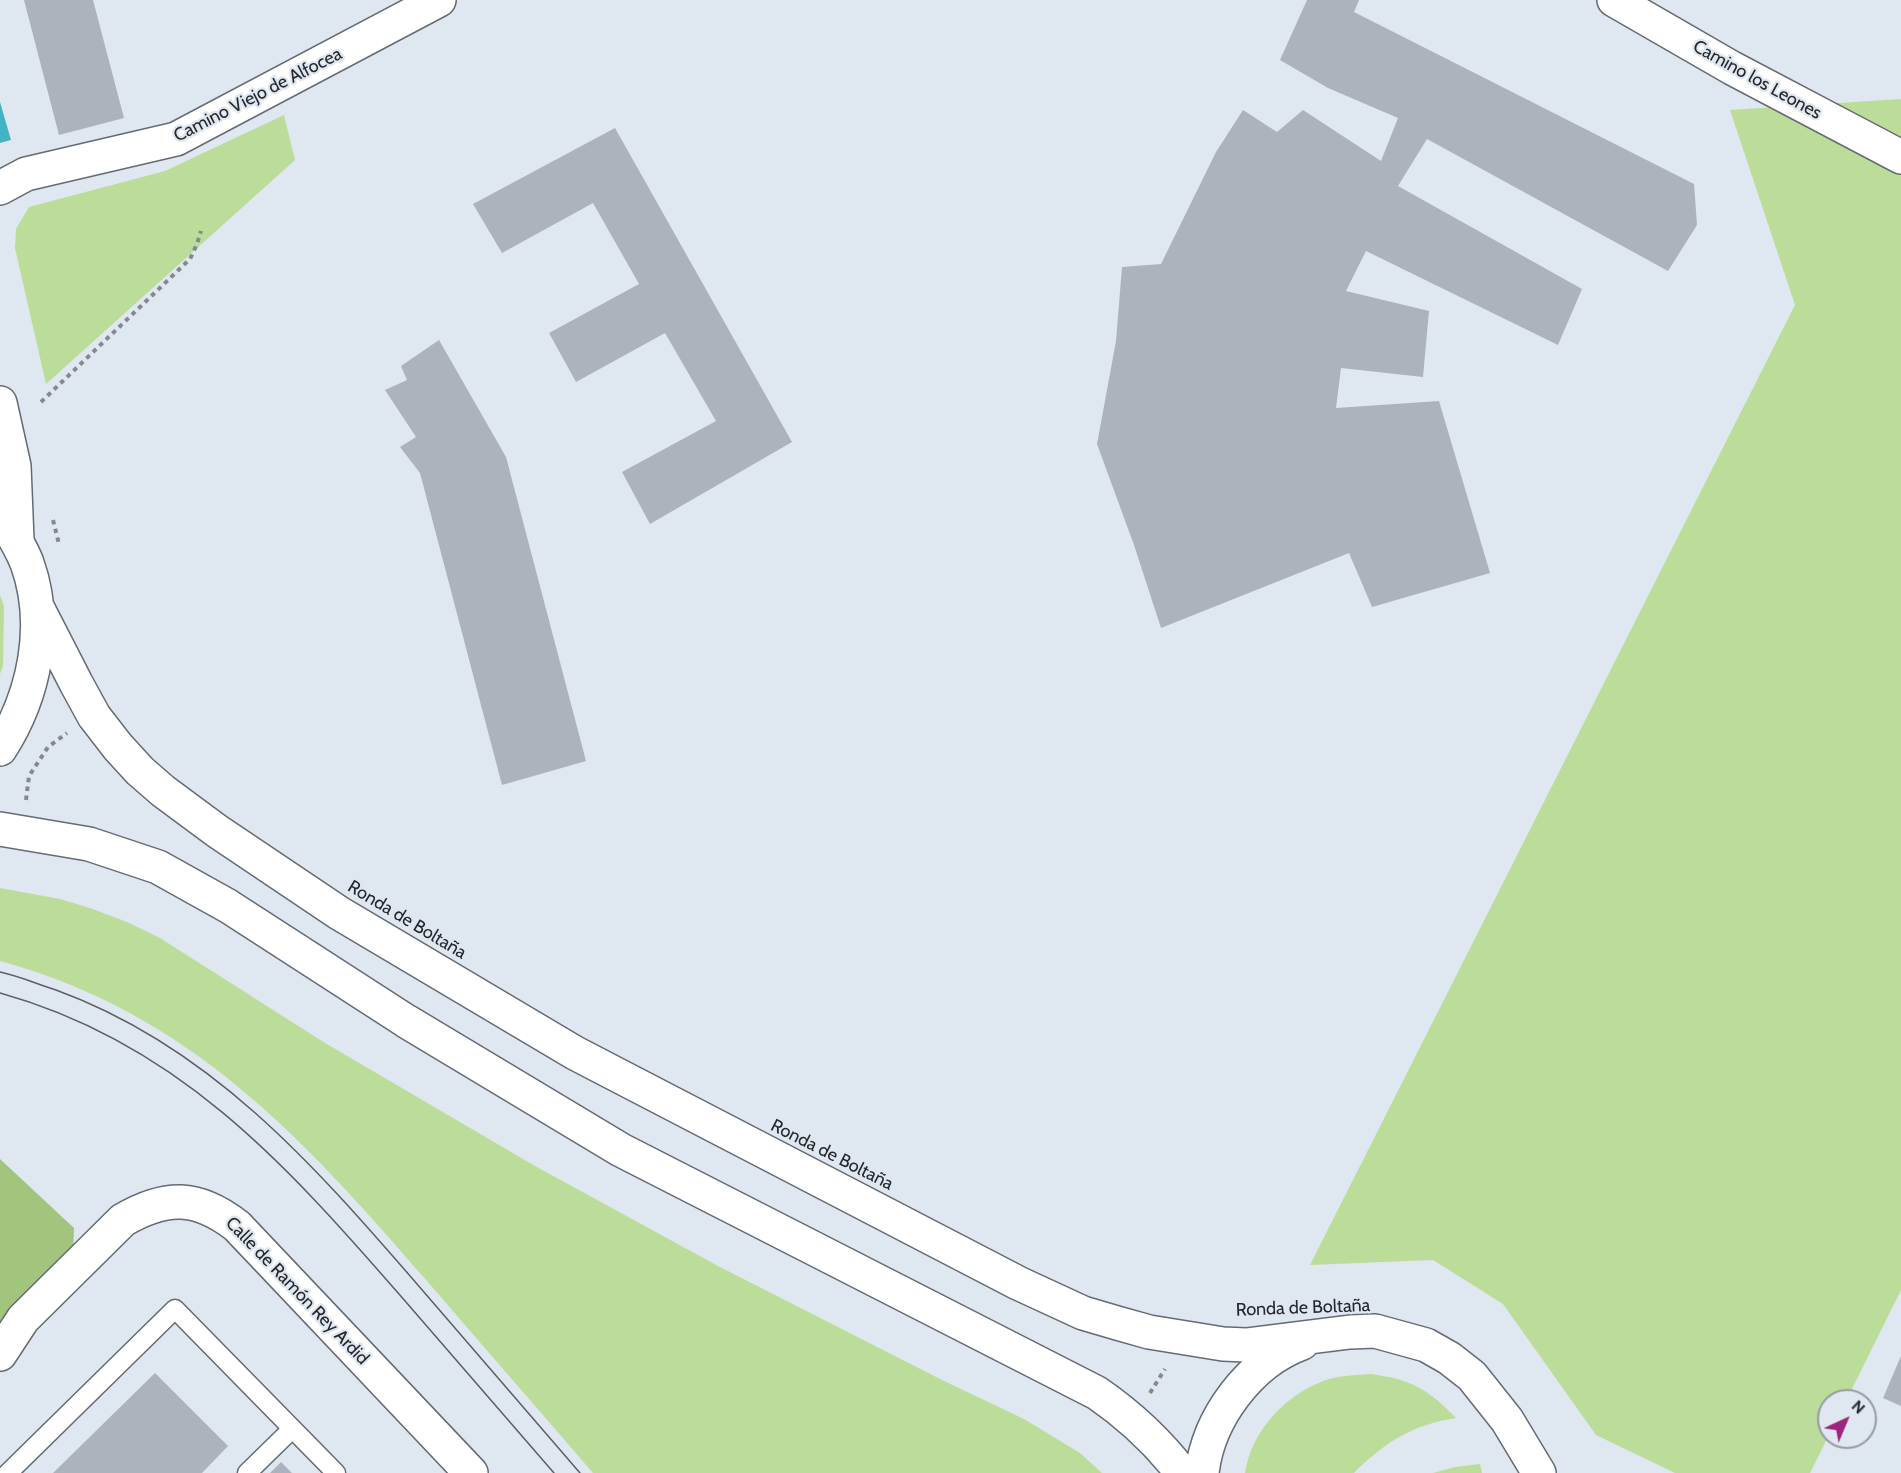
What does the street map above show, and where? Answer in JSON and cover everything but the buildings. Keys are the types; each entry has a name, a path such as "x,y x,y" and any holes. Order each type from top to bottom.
{"main road":[{"name":"Camino Viejo de Alfocea","path":"0,188 26,174 176,139 439,0"},
{"name":"Camino los Leones","path":"1614,0 1732,68 1901,157"},
{"path":"0,403 14,466 8,527 26,562 37,607 38,635 28,688 20,711 0,749"},
{"name":"Ronda de Boltaña","path":"37,607 94,716 140,771 163,791 217,831 339,913 575,1053 1018,1283 1083,1313 1149,1332 1246,1345 1326,1334 1375,1331 1426,1346 1449,1358 1472,1376 1507,1420 1539,1473"},
{"path":"0,829 88,844 158,867 228,906 406,1021 621,1150 1097,1393 1130,1417 1182,1473"},
{"name":"Calle de Ramón Rey Ardid","path":"0,1354 23,1319 123,1220 142,1209 160,1204 179,1202 200,1204 219,1212 237,1226 471,1473"},
{"name":"Ronda de Boltaña","path":"1202,1473 1210,1441 1222,1414 1236,1393 1255,1372 1273,1359 1294,1346 1326,1334"},
{"name":"Ronda de Boltaña","path":"1507,1420 1524,1473"}],"lane":[{"path":"8,1473 175,1309 336,1473"},
{"path":"247,1473 292,1429"}],"path":[{"path":"41,402 189,259 201,231"},
{"path":"51,515 60,550"},
{"path":"26,802 29,776 48,747 70,731"},
{"path":"1130,1417 1147,1398 1167,1367 1171,1336"}],"green space":[{"path":"1901,99 1901,1290 1852,1389 1817,1389 1817,1449 1822,1449 1810,1473 1675,1473 1596,1435 1503,1304 1433,1260 1310,1265 1795,305 1730,110"},
{"path":"284,115 295,160 46,384 15,248 16,229 29,207 165,171"},
{"path":"0,595 4,606 3,666 0,674"},
{"path":"0,888 60,899 90,908 160,938 325,1043 535,1166 718,1266 1024,1419 1080,1453 1102,1473 593,1473 381,1228 288,1131 238,1087 186,1047 129,1013 68,984 0,961"},
{"path":"0,1159 74,1228 73,1255 0,1327"},
{"path":"1372,1374 1398,1379 1418,1387 1437,1400 1456,1418 1426,1425 1400,1436 1377,1452 1354,1473 1245,1473 1255,1442 1274,1414 1286,1403 1314,1385 1329,1379"},
{"path":"1480,1464 1482,1473 1433,1473 1455,1467"}],"water":[{"path":"0,102 11,140 0,143"}],"tram line":[{"path":"0,972 56,990 111,1014 163,1043 210,1076 255,1113 298,1153 378,1239 580,1473"},
{"path":"0,993 63,1015 120,1042 173,1075 222,1112 313,1198 554,1473"}]}
